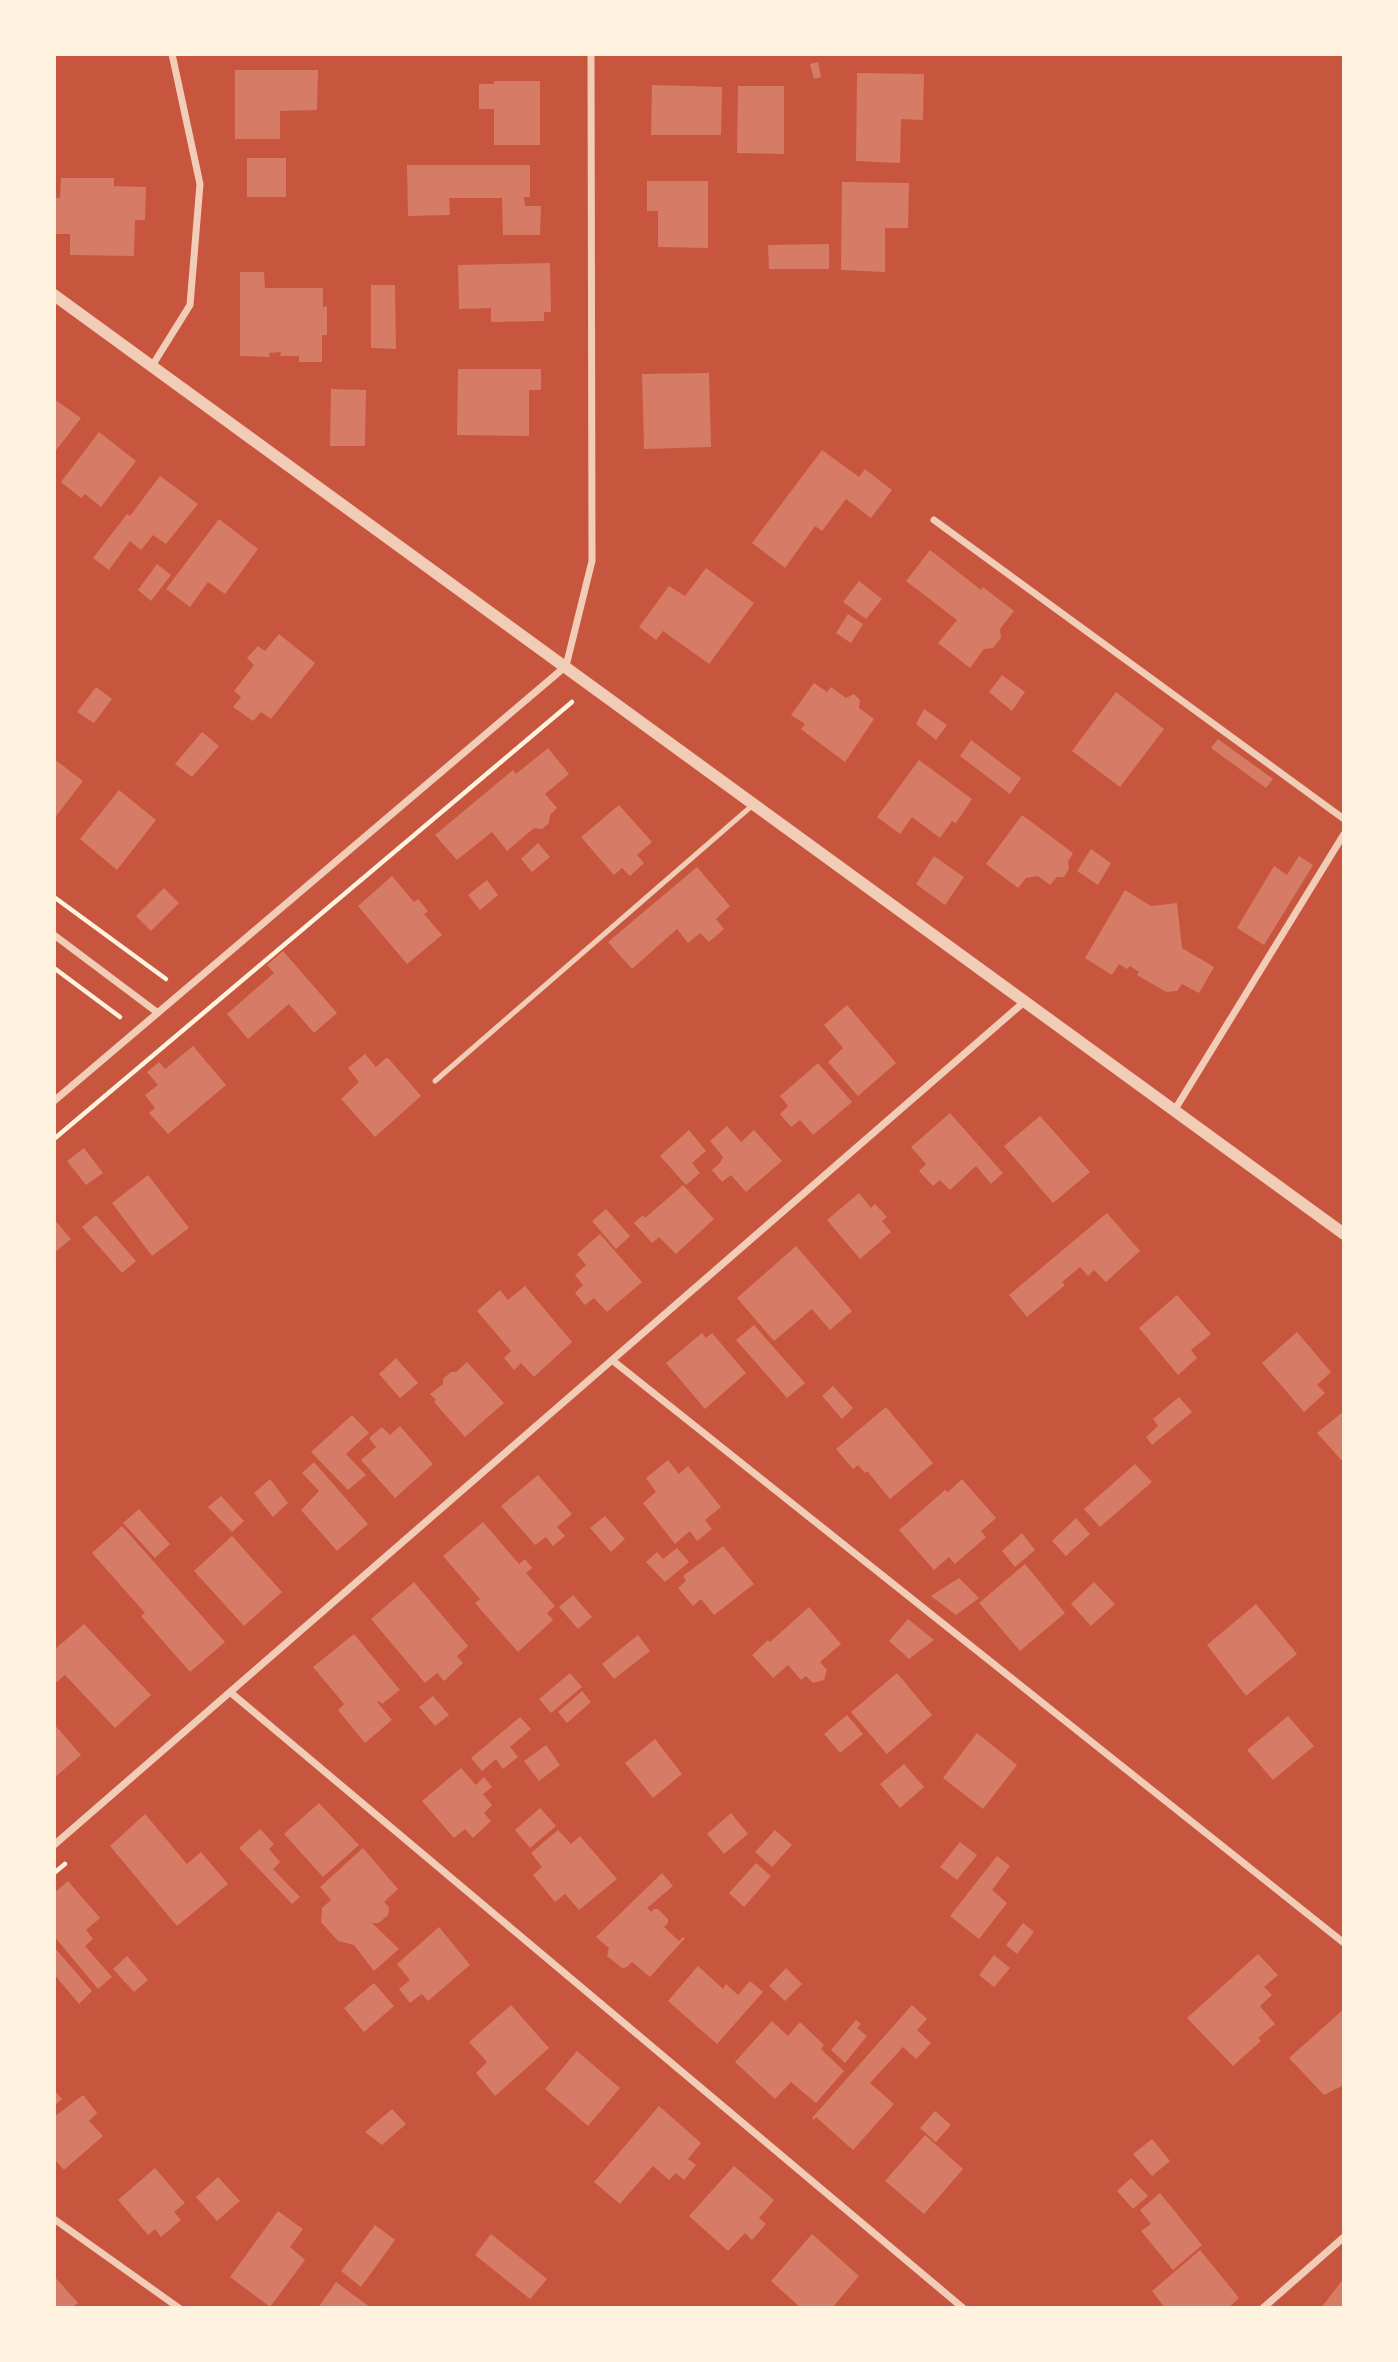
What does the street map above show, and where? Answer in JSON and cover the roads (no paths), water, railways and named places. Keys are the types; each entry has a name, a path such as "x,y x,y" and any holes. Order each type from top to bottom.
{"street":[{"path":"152,366 190,305 200,184 172,54"},
{"path":"54,1101 566,666 592,561 591,54"},
{"path":"54,295 1344,1234"},
{"path":"934,520 1344,819"},
{"path":"1174,1111 1344,834"},
{"path":"54,935 158,1013"},
{"path":"54,1845 1024,1002"},
{"path":"612,1360 1344,1942"},
{"path":"230,1692 963,2308"},
{"path":"54,2219 179,2308"},
{"path":"1263,2308 1344,2237"}],"lane":[{"path":"435,1081 754,804"}]}
